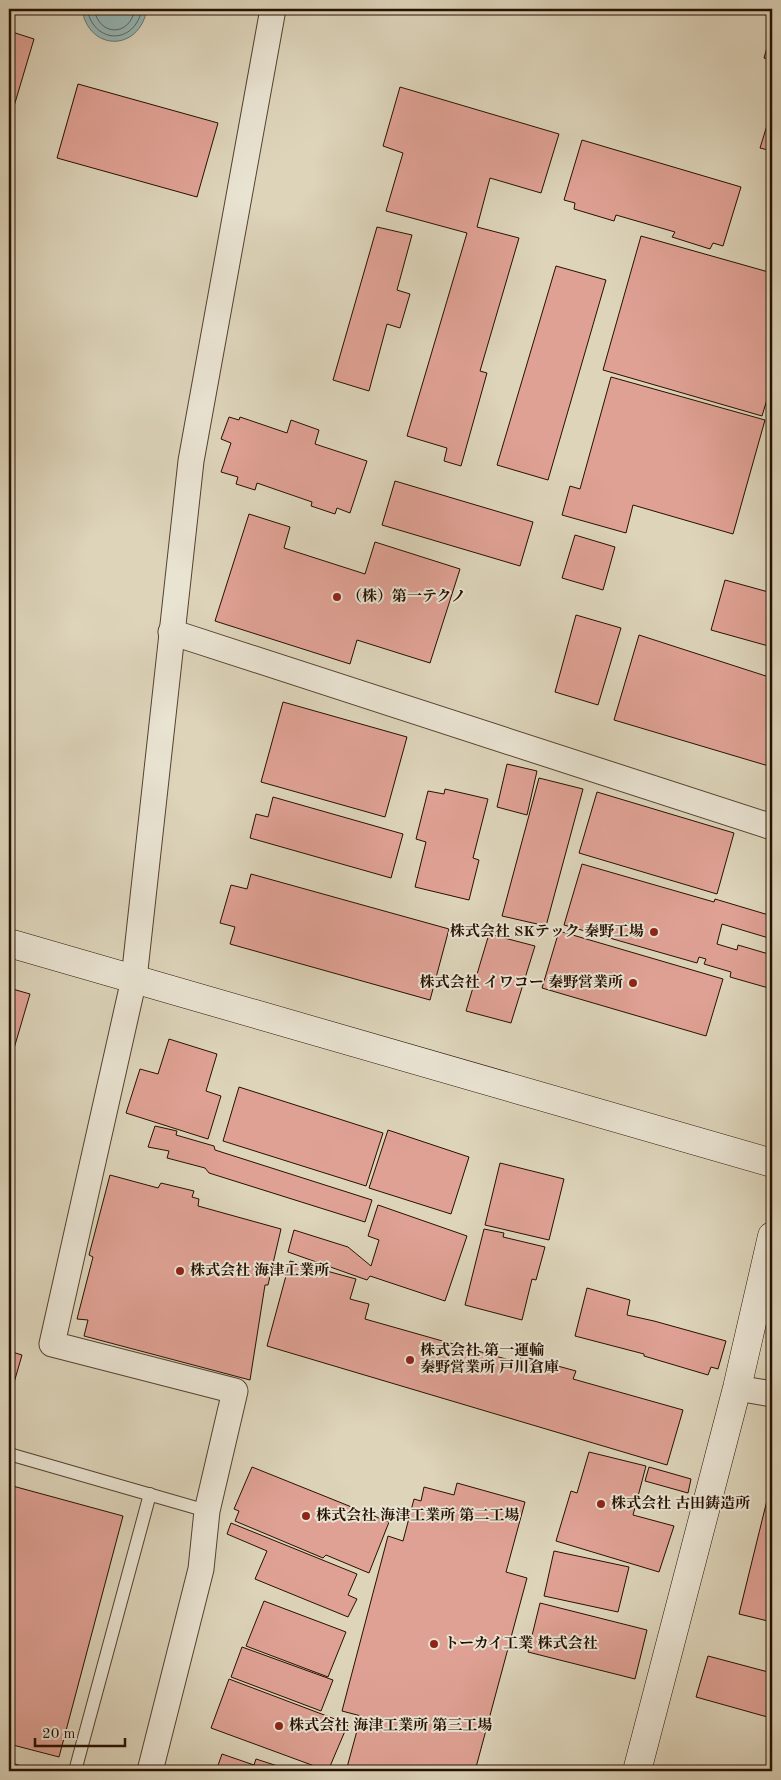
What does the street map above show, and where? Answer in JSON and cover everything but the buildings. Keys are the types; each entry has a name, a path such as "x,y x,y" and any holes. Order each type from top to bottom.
{"street":[{"path":"150,1771 201,1569 207,1511 235,1391 52,1344 134,979 191,461 273,9"},
{"path":"171,632 772,827"},
{"path":"9,943 772,1163"},
{"path":"637,1771 737,1388 772,1236"},
{"path":"737,1388 772,1394"}],"lane":[{"path":"9,1454 207,1511"},
{"path":"75,1771 150,1494"},
{"path":"9,1769 16,1771"}],"water":[{"path":"82,9 147,9 142,23 134,33 124,39 114,41 103,39 94,33 86,23"}],"place":[{"name":"（株）第一テクノ","path":"337,597"},
{"name":"株式会社 SKテック 秦野工場","path":"654,932"},
{"name":"株式会社 イワコー 秦野営業所","path":"633,983"},
{"name":"株式会社 海津工業所","path":"180,1271"},
{"name":"株式会社 第一運輸 秦野営業所 戸川倉庫","path":"410,1360"},
{"name":"株式会社 古田鋳造所","path":"601,1504"},
{"name":"株式会社 海津工業所 第二工場","path":"306,1516"},
{"name":"トーカイ工業 株式会社","path":"434,1644"},
{"name":"株式会社 海津工業所 第三工場","path":"279,1726"}]}
